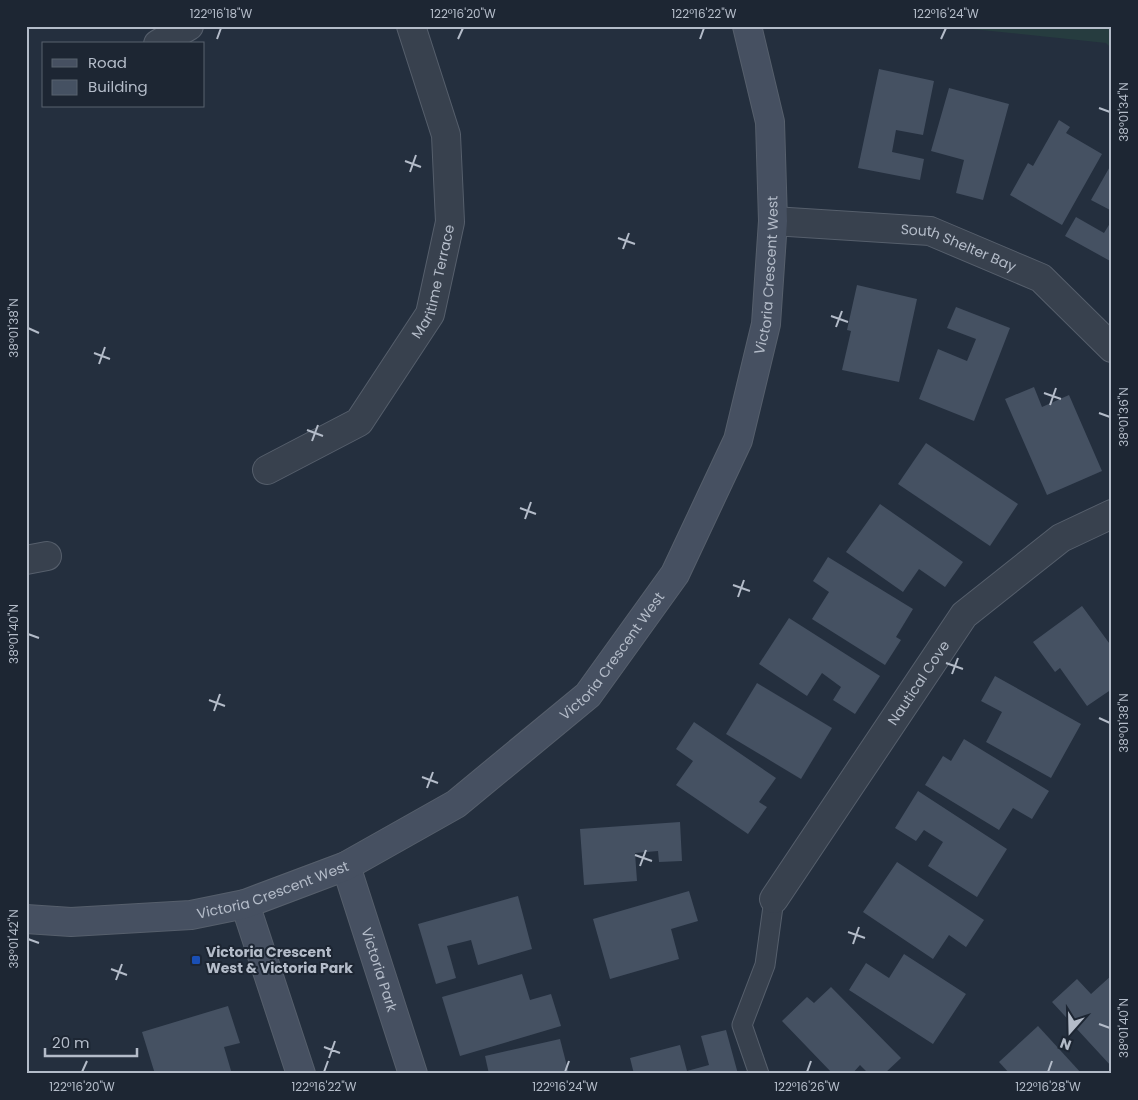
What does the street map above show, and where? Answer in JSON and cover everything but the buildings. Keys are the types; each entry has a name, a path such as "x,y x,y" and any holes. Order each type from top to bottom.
{"street":[{"path":"161,42 189,26"},
{"name":"Maritime Terrace","path":"267,470 359,422 430,314 450,222 446,135 411,26"},
{"name":"Victoria Crescent West","path":"26,919 71,922 191,915 245,904 346,866 456,804 588,695 675,574 738,440 766,324 773,221 770,122 747,26"},
{"name":"South Shelter Bay","path":"773,221 930,231 1041,278 1112,348"},
{"name":"Nautical Cove","path":"774,899 964,616 1061,538 1112,514"},
{"name":"Victoria Park","path":"346,866 413,1074"},
{"path":"245,904 301,1074"}],"lane":[{"path":"760,1074 742,1026 765,965 774,899"}],"green space":[{"path":"943,26 1112,26 1112,49 1106,43"}],"place":[{"name":"Victoria Crescent West & Victoria Park","path":"196,960"}]}
